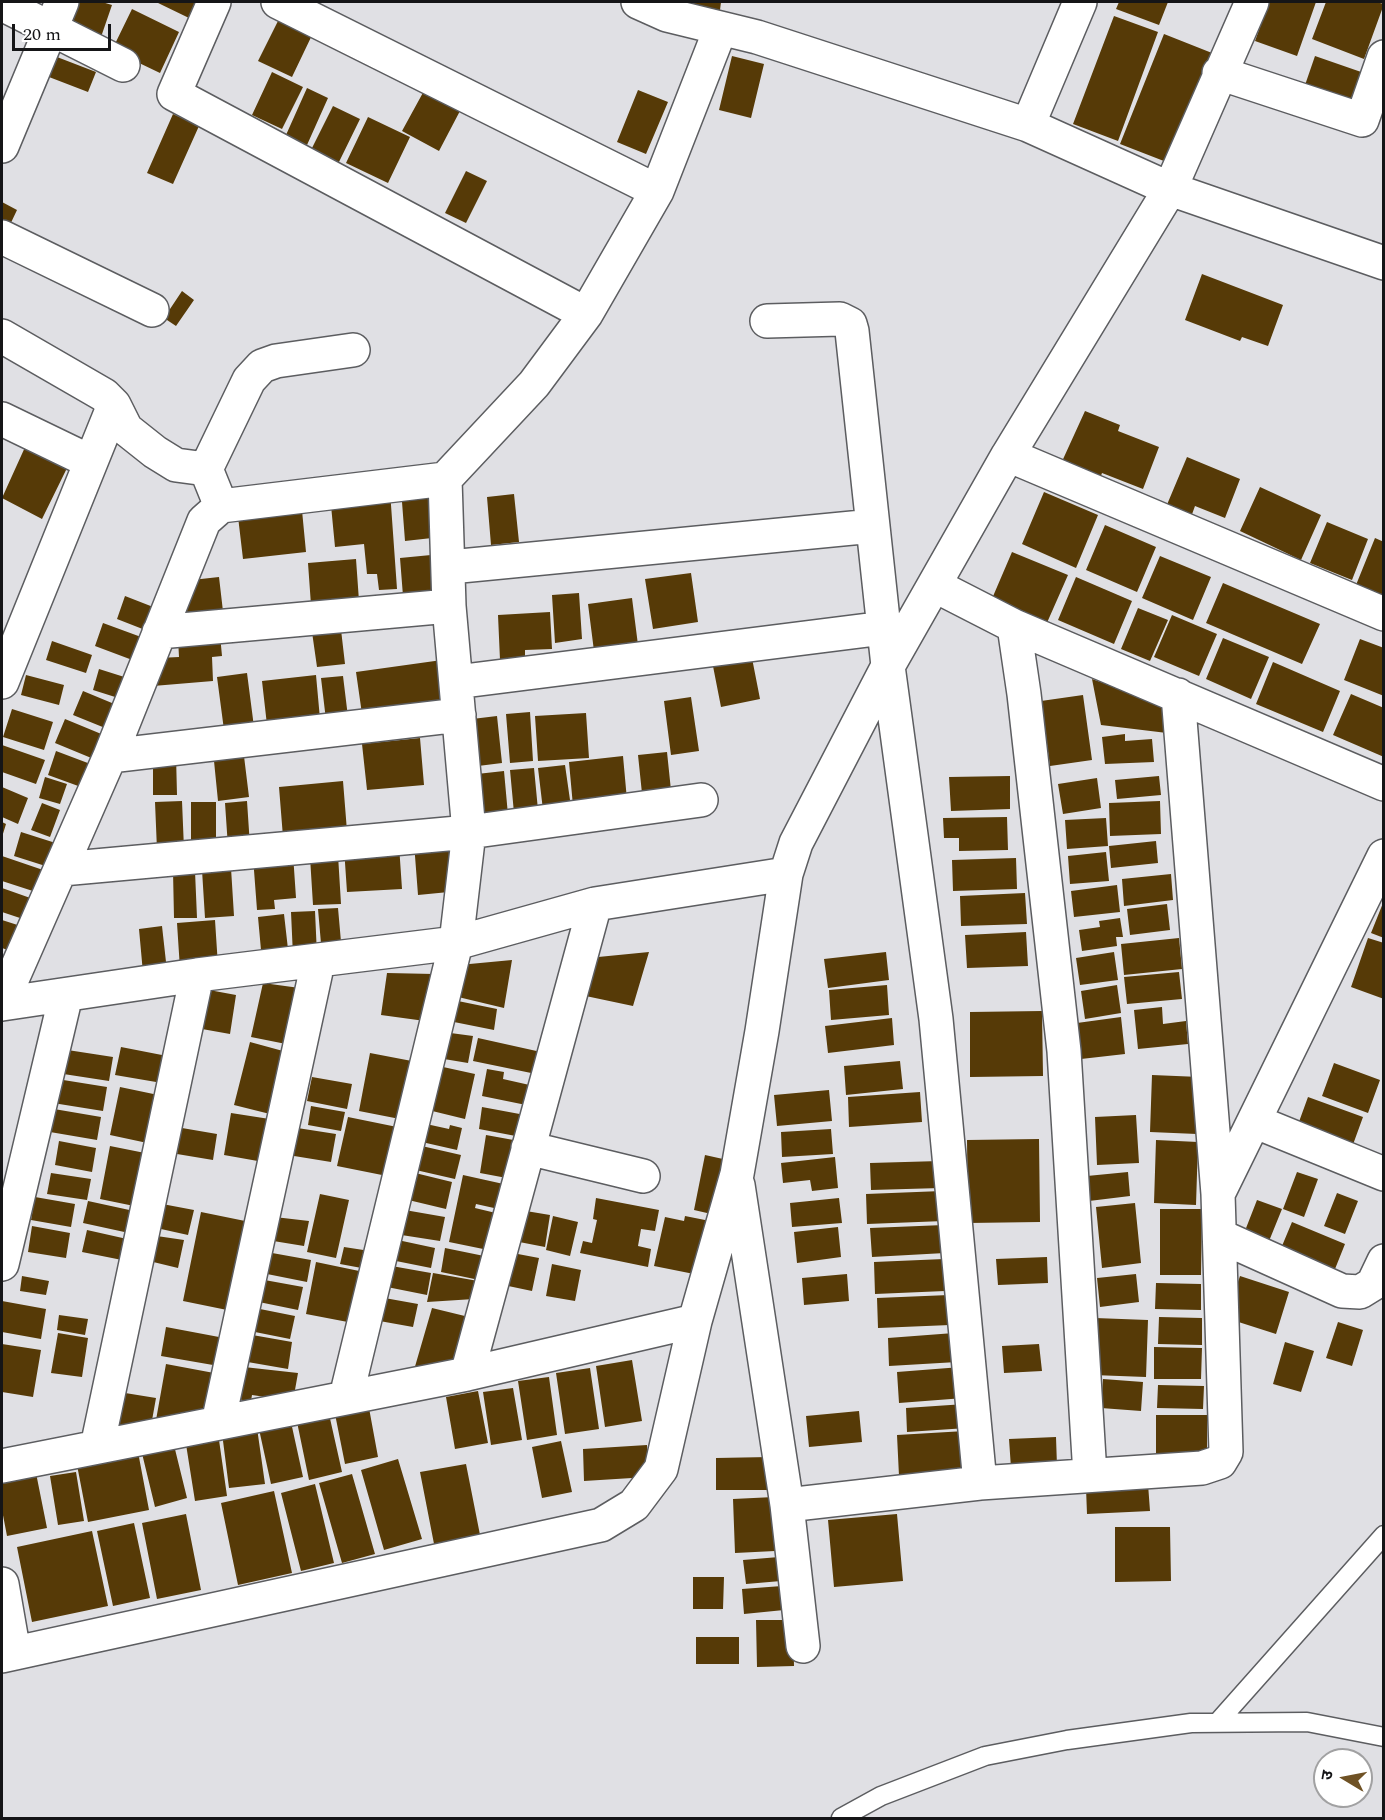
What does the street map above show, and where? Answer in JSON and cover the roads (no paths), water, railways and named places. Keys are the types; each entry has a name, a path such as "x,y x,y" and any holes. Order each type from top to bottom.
{"street":[{"path":"214,2 174,94 586,314"},
{"path":"278,2 657,191"},
{"path":"1028,125 1080,2"},
{"path":"2,1584 8,1654 601,1526 634,1505 661,1469 695,1321 736,1174 762,1031 786,873 796,843 888,666 1008,455 1170,189 1252,2"},
{"path":"2,4 56,15 123,65"},
{"path":"657,6 720,30 758,37 1028,125 1170,189 1383,263"},
{"path":"2,146 56,15"},
{"path":"2,1003 110,756 204,521 221,506 445,479 534,384 586,314 657,191 720,30"},
{"path":"1220,73 1373,124 1383,57"},
{"path":"2,237 152,310"},
{"path":"767,321 826,318 840,319 850,324 888,666 936,1019 980,1483"},
{"path":"2,336 104,395 114,405 126,429 154,452 176,465 206,469"},
{"path":"221,506 206,469 249,380 262,366 276,361 352,350"},
{"path":"2,682 114,405"},
{"path":"2,419 91,462"},
{"path":"1008,455 1383,614"},
{"path":"346,1397 456,943 469,832 449,606 450,567 445,479"},
{"path":"450,567 873,526"},
{"path":"934,585 1014,626 1383,784"},
{"path":"159,632 449,606"},
{"path":"1014,626 1024,694 1064,1051 1090,1475"},
{"path":"456,682 884,628"},
{"path":"787,1505 980,1483 1202,1467 1220,1461 1226,1452 1218,1194 1178,695"},
{"path":"110,756 459,715"},
{"path":"62,869 469,832 700,800"},
{"path":"1218,1194 1383,856"},
{"path":"2,1003 197,975 318,962 456,943 595,904 786,873"},
{"path":"467,1374 595,904"},
{"path":"218,1423 318,962"},
{"path":"97,1447 197,975"},
{"path":"2,1264 66,995"},
{"path":"1254,1121 1383,1174"},
{"path":"528,1148 643,1176"},
{"path":"736,1174 787,1505 803,1646"},
{"path":"1220,1236 1342,1291 1360,1292 1373,1284 1383,1261"},
{"path":"2,1466 467,1374 695,1321"}],"lane":[{"path":"1217,1723 1383,1535"},
{"path":"841,1818 881,1796 985,1756 1078,1738 1191,1723 1307,1722 1383,1737"}]}
